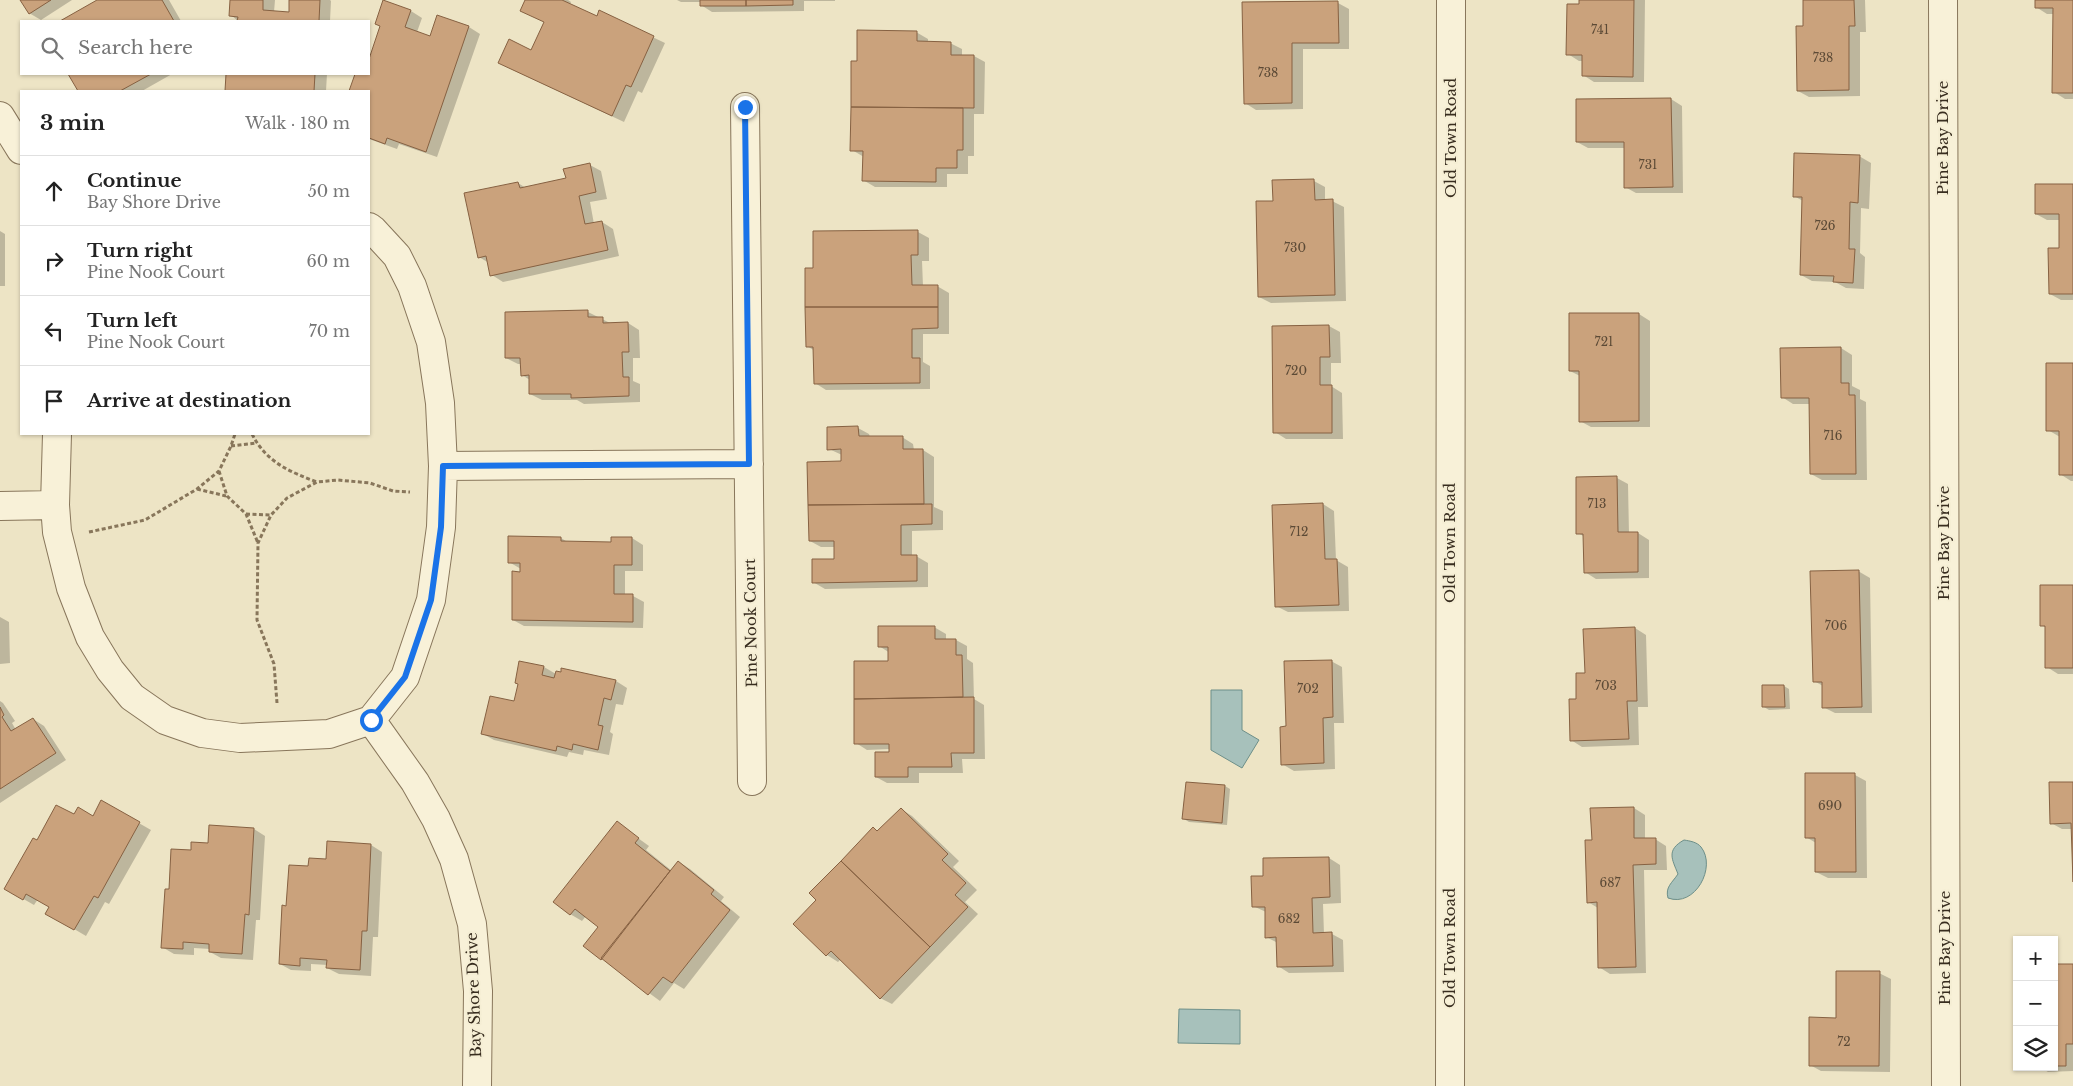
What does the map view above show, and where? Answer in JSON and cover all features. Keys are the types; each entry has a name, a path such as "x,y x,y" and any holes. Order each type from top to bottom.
{"street":[{"name":"Old Town Road","path":"1450,1086 1451,0"},
{"name":"Pine Bay Drive","path":"1943,0 1946,1086"},
{"name":"Pine Nook Court","path":"745,107 752,781"},
{"path":"0,116 20,148"},
{"path":"57,435 55,504 57,532 71,588 90,637 110,670 132,697 165,720 202,733 240,738 329,734 371,720 405,677 431,600 441,527 443,466 440,403 431,342 412,286 397,256 370,228"},
{"path":"443,466 749,464"},
{"path":"0,506 55,504"},
{"name":"Bay Shore Drive","path":"371,720 415,782 436,819 454,858 472,924 478,991 477,1086"}],"path":[{"path":"80,533 145,520 197,489 219,471 235,435"},
{"path":"253,435 268,456 286,470 317,482"},
{"path":"231,446 257,443"},
{"path":"219,471 227,496 246,514 258,543 258,620 274,664 277,711"},
{"path":"258,543 271,515 287,498 317,482 338,480 370,483 393,491 416,492"},
{"path":"197,489 227,496"},
{"path":"246,514 271,515"}],"water":[{"path":"1211,690 1242,690 1242,730 1259,740 1242,768 1211,750"},
{"path":"1684,840 1691,841 1701,847 1705,855 1705,875 1695,892 1687,897 1678,899 1668,898 1668,888 1678,874 1672,855 1673,851"},
{"path":"1179,1009 1240,1010 1240,1044 1178,1043"}],"building":[{"path":"20,0 51,0 29,14"},
{"path":"97,0 162,0 173,20 62,20"},
{"path":"230,0 263,0 263,10 289,12 289,0 320,0 319,20 237,20 238,17 229,16"},
{"path":"383,0 411,10 405,27 430,36 437,15 469,26 426,152 387,138 385,144 370,138 370,90 349,90 355,75 370,75 370,56 380,26 375,24"},
{"path":"525,0 562,0 597,16 599,10 654,36 631,87 626,85 612,116 498,63 509,39 531,50 544,22 520,11"},
{"path":"700,0 746,0 746,6 700,6"},
{"path":"746,0 793,0 793,5 746,6"},
{"path":"1579,0 1634,0 1633,77 1582,76 1582,55 1566,55 1567,4 1579,4"},
{"path":"1803,0 1854,0 1855,26 1849,26 1849,90 1797,91 1796,26 1803,26"},
{"path":"2035,0 2073,0 2073,93 2052,93 2053,8 2035,8"},
{"path":"1338,1 1339,43 1292,43 1292,103 1244,104 1242,2"},
{"path":"857,30 917,31 917,41 951,42 951,55 974,55 974,108 851,107 851,61 857,61"},
{"path":"69,75 149,75 122,90 77,90"},
{"path":"226,75 315,75 314,90 225,90"},
{"path":"1671,98 1673,187 1624,188 1624,142 1576,142 1576,99"},
{"path":"851,107 963,108 963,150 957,150 957,168 936,168 936,182 862,181 863,151 850,151"},
{"path":"1794,153 1860,155 1858,203 1850,202 1849,249 1855,249 1853,283 1833,282 1834,276 1800,275 1802,197 1793,197"},
{"path":"590,163 596,192 579,196 585,224 602,221 608,250 490,276 486,256 478,258 464,193 518,182 520,188 566,178 563,169"},
{"path":"1314,179 1315,200 1333,199 1335,295 1258,297 1256,201 1273,201 1272,180"},
{"path":"2035,184 2073,184 2073,294 2049,294 2048,248 2059,248 2059,214 2035,214"},
{"path":"918,230 918,255 911,255 912,285 938,285 938,307 805,307 805,268 813,268 813,231"},
{"path":"805,307 938,307 938,328 912,329 912,358 920,358 920,383 814,384 813,347 806,347"},
{"path":"588,310 588,317 603,317 603,323 628,322 629,352 622,352 623,377 629,377 629,396 571,398 571,394 529,394 529,375 521,376 520,358 505,358 505,312"},
{"path":"1569,313 1639,313 1639,421 1579,422 1579,371 1569,371"},
{"path":"1329,325 1330,357 1320,357 1320,385 1332,385 1332,433 1273,433 1272,326"},
{"path":"1841,347 1841,383 1849,383 1849,395 1855,395 1856,474 1810,474 1809,398 1781,398 1780,348"},
{"path":"2046,363 2073,363 2073,475 2059,475 2059,431 2046,431"},
{"path":"858,426 859,436 903,436 903,449 923,449 924,504 808,505 807,462 841,461 841,449 827,450 827,427"},
{"path":"1617,476 1618,532 1638,532 1638,572 1584,573 1583,534 1576,534 1576,477"},
{"path":"1323,503 1325,559 1337,559 1339,605 1275,607 1272,505"},
{"path":"932,504 932,524 901,525 901,555 917,555 917,581 812,583 812,559 834,559 834,541 809,541 808,505"},
{"path":"508,536 561,537 561,541 611,542 611,537 632,537 632,565 614,565 614,594 633,594 633,622 512,620 512,571 520,572 520,563 508,563"},
{"path":"1859,570 1862,707 1822,708 1822,682 1813,682 1810,571"},
{"path":"2040,585 2073,585 2073,668 2045,668 2045,626 2040,626"},
{"path":"878,626 935,626 935,639 956,639 956,655 962,655 963,697 854,699 854,661 888,661 888,647 878,647"},
{"path":"1635,627 1637,701 1627,701 1629,739 1570,741 1569,699 1576,699 1576,673 1585,673 1583,629"},
{"path":"1332,660 1333,717 1323,718 1324,763 1281,765 1280,727 1286,726 1284,661"},
{"path":"519,661 544,666 542,675 554,678 556,671 561,672 561,668 616,680 611,700 604,698 598,725 603,726 598,750 573,744 572,750 557,746 556,751 481,734 490,696 514,701 518,684 515,683"},
{"path":"1762,685 1784,685 1785,707 1762,707"},
{"path":"974,697 974,753 951,753 952,767 908,767 908,777 875,777 875,752 889,752 889,744 854,744 854,699"},
{"path":"0,707 4,715 2,717 11,731 33,718 56,753 0,789"},
{"path":"1805,773 1855,773 1856,872 1815,872 1815,838 1805,838"},
{"path":"1186,782 1225,785 1222,823 1182,819"},
{"path":"2049,782 2073,782 2073,882 2071,823 2050,824"},
{"path":"101,800 140,822 98,898 94,896 74,930 45,914 49,907 26,894 23,900 4,889 33,838 37,840 56,805 74,814 78,807 93,816"},
{"path":"1634,807 1634,838 1656,838 1656,864 1633,865 1636,967 1598,968 1597,902 1587,903 1585,840 1592,840 1590,808"},
{"path":"901,808 948,854 942,860 966,883 955,895 968,907 930,947 841,861 873,827 877,831"},
{"path":"617,821 639,838 635,843 670,871 601,960 583,946 598,927 575,909 570,915 553,902"},
{"path":"209,825 254,828 249,915 245,914 242,954 209,952 209,944 183,942 183,949 161,948 165,889 169,889 171,849 191,850 191,842 208,843"},
{"path":"327,841 371,844 367,931 362,931 360,970 326,968 327,960 300,958 300,966 279,964 282,905 286,906 289,865 308,866 309,858 326,859"},
{"path":"1329,857 1330,897 1312,898 1313,933 1332,932 1333,966 1277,967 1276,937 1265,938 1265,907 1252,907 1251,876 1263,876 1263,858"},
{"path":"678,861 714,890 711,894 730,910 672,983 663,977 648,995 601,958"},
{"path":"841,861 930,947 880,999 831,951 826,956 793,924 816,900 809,893"},
{"path":"2058,964 2073,964 2073,1044 2066,1044 2066,1066 2058,1066"},
{"path":"1836,971 1880,971 1879,1066 1809,1066 1809,1017 1836,1018"}],"route":[{"path":"371,720 405,677 431,600 441,527 443,466 749,464 745,107"}]}
